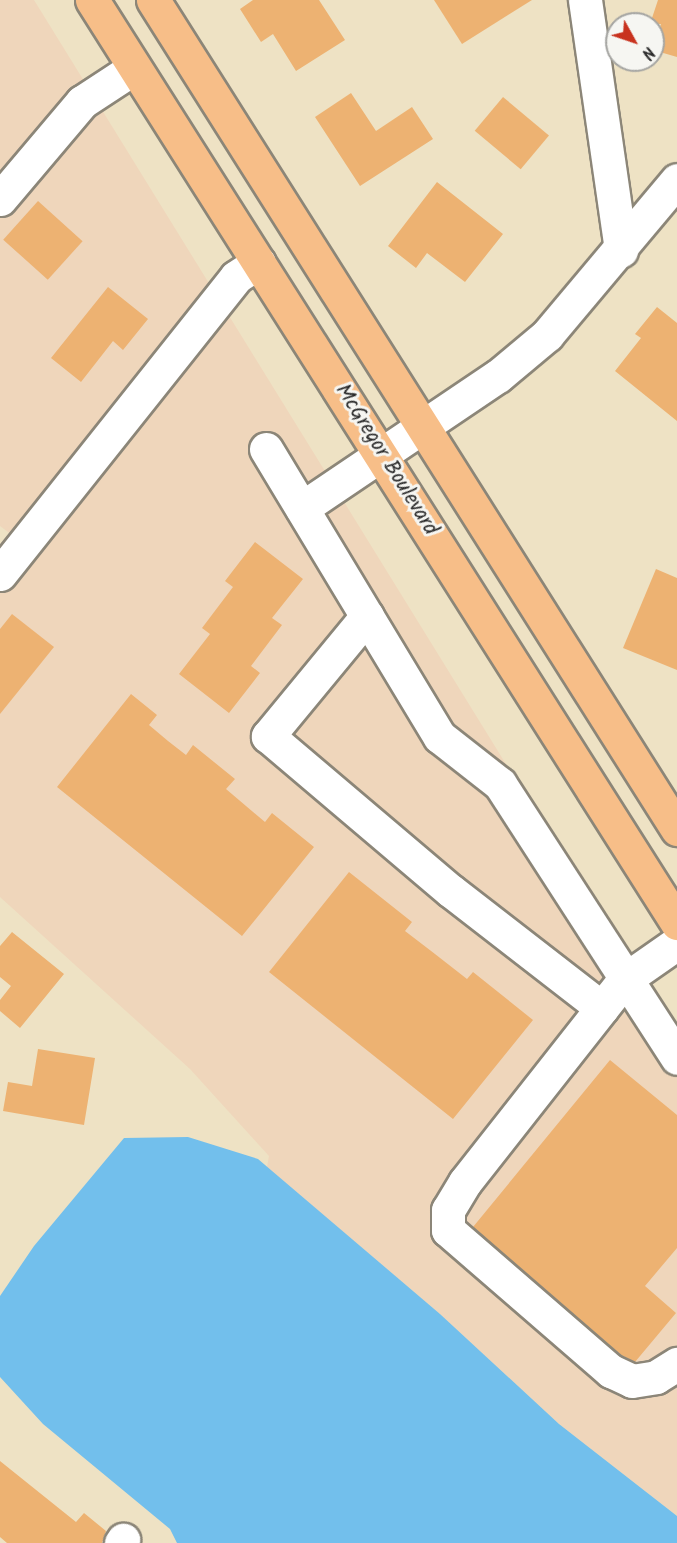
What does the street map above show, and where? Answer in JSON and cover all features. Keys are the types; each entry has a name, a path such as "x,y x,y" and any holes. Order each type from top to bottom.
{"main road":[{"name":"McGregor Boulevard","path":"92,0 382,453 677,923"},
{"path":"153,0 677,829"}],"street":[{"path":"585,0 621,250"},
{"path":"0,199 82,102 134,68"},
{"path":"302,508 498,376 547,335 621,250 677,180"},
{"path":"0,574 236,277 259,262"},
{"path":"266,449 440,737 500,784 624,980 677,1058"},
{"path":"367,616 268,736 451,891 602,1008"},
{"path":"677,943 624,980 465,1182 448,1210 447,1230 611,1371 632,1381 656,1377 677,1364"}],"shaded area":[{"path":"0,0 34,0 677,1041 677,1516 559,1424 440,1314 267,1167 269,1156 190,1069 0,897 0,559 16,538 0,526"}],"water":[{"path":"188,1137 258,1159 440,1314 559,1424 677,1516 677,1543 177,1543 170,1529 43,1424 0,1377 0,1296 34,1246 124,1138"}],"building":[{"path":"253,0 319,0 345,40 296,71 273,34 261,42 240,9"},
{"path":"434,0 532,0 462,44"},
{"path":"658,0 677,0 677,57 665,54 665,12 654,12"},
{"path":"351,93 376,131 412,107 433,139 360,186 315,117"},
{"path":"503,97 549,136 521,169 475,131"},
{"path":"437,182 503,234 465,282 427,253 416,268 388,246"},
{"path":"38,201 83,241 48,280 3,240"},
{"path":"108,287 148,319 123,350 113,341 81,382 51,358"},
{"path":"657,307 677,323 677,421 615,371 641,338 635,334"},
{"path":"255,542 303,579 272,618 282,625 251,666 260,673 229,713 179,674 210,634 202,628 233,587 225,581"},
{"path":"656,569 677,578 677,670 623,648"},
{"path":"12,614 54,647 0,714 0,629"},
{"path":"131,694 157,715 149,725 168,741 186,755 193,745 235,779 226,789 265,822 272,813 314,847 242,936 57,787"},
{"path":"349,872 412,922 405,931 467,979 473,972 533,1020 453,1119 269,972"},
{"path":"12,932 64,974 20,1028 0,1011 0,1000 11,986 0,977 0,946"},
{"path":"38,1049 95,1058 84,1125 3,1111 8,1082 32,1086"},
{"path":"610,1060 677,1115 677,1248 645,1286 676,1313 635,1362 621,1355 473,1227"},
{"path":"0,1461 76,1522 84,1513 106,1531 102,1543 7,1543 0,1537"}]}
